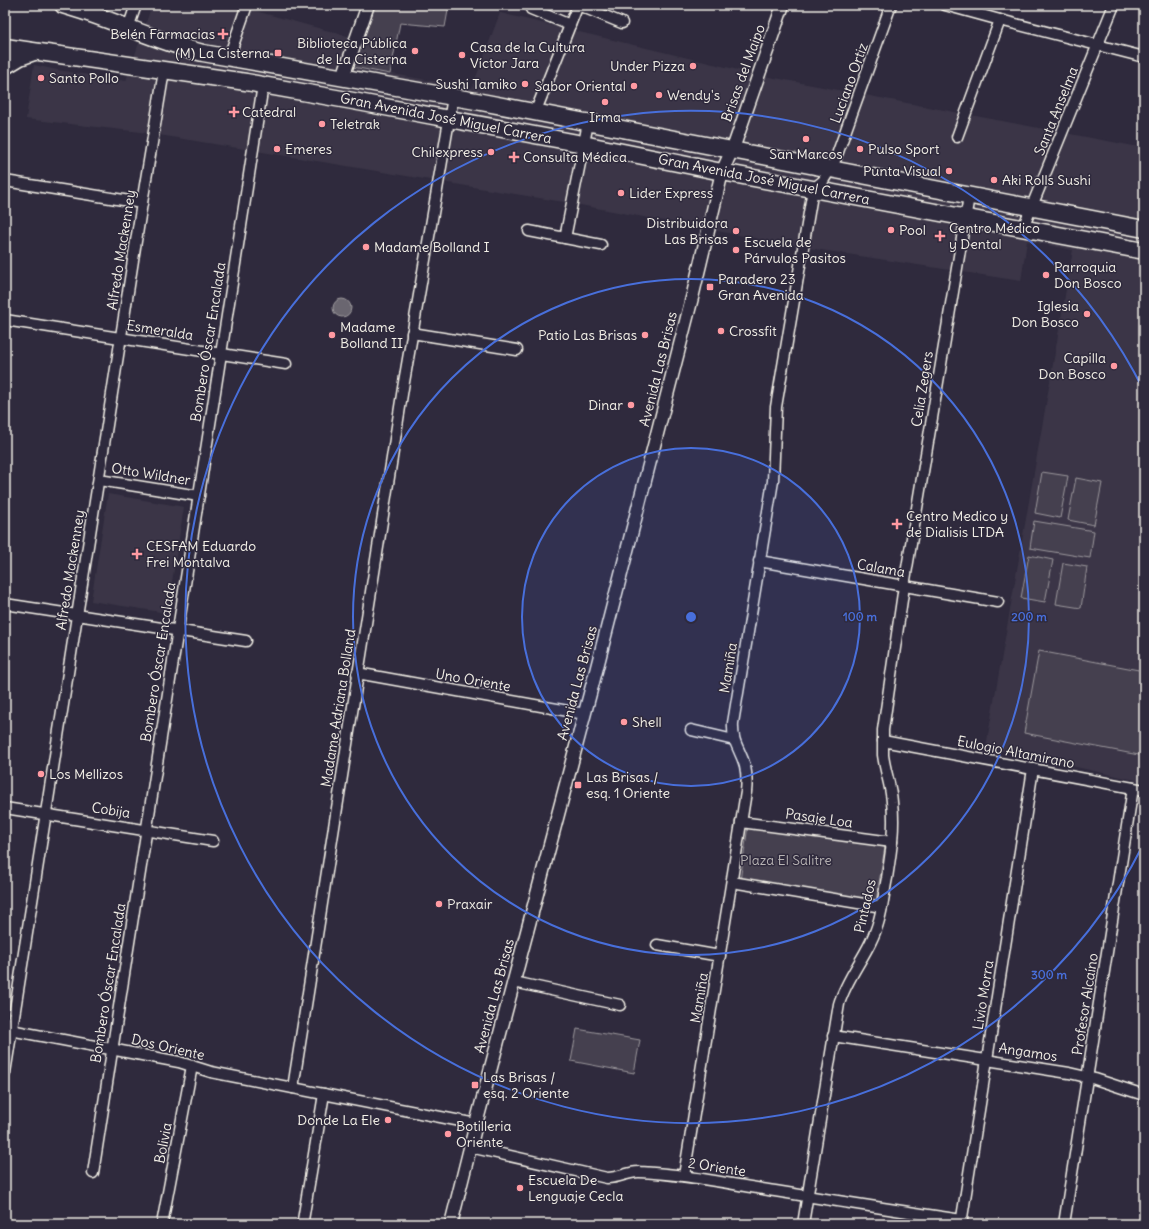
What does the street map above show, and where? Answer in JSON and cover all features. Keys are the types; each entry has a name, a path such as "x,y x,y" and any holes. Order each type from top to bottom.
{"main road":[{"name":"Gran Avenida José Miguel Carrera","path":"69,6 185,48 454,97 1144,229"},
{"name":"Gran Avenida José Miguel Carrera","path":"5,47 316,94 450,118 722,172 1144,251"},
{"path":"5,66 20,57 37,52"},
{"path":"316,94 333,88 343,77"}],"street":[{"path":"128,28 136,5"},
{"path":"229,57 247,5"},
{"path":"343,77 368,5"},
{"path":"535,113 578,5 622,23"},
{"name":"Brisas del Maipo","path":"732,150 783,5"},
{"name":"Luciano Ortiz","path":"831,169 840,149 891,5"},
{"path":"945,5 1144,57"},
{"name":"Santa Anselma","path":"1024,228 1114,5"},
{"path":"531,9 570,25"},
{"path":"957,137 1000,20"},
{"name":"Alfredo Mackenney","path":"5,1073 8,1029 46,814 164,71"},
{"name":"Bombero Óscar Encalada","path":"93,1173 263,85"},
{"name":"Madame Adriana Bolland","path":"293,1088 357,673 412,333 454,97"},
{"path":"564,238 588,123"},
{"name":"Avenida Las Brisas","path":"451,1224 476,1124 585,714 691,302 722,172 732,150"},
{"path":"813,189 823,181 831,169"},
{"path":"5,182 142,203"},
{"name":"Mamiña","path":"684,1176 746,792 746,774 743,761 734,740 733,723 773,481 776,407 813,189"},
{"name":"Celia Zegers","path":"904,586 969,196"},
{"path":"529,231 601,245"},
{"name":"Esmeralda","path":"5,320 286,364"},
{"path":"412,333 517,350"},
{"name":"Otto Wildner","path":"99,480 199,496"},
{"name":"Calama","path":"759,561 998,602"},
{"name":"Pintados","path":"803,1224 837,1014 842,995 849,979 871,943 882,907 893,828 892,801 884,760 884,725 904,586"},
{"path":"5,604 246,641"},
{"name":"Uno Oriente","path":"357,673 585,714"},
{"path":"691,730 734,740"},
{"name":"Eulogio Altamirano","path":"883,741 1144,790"},
{"name":"Livio Morra","path":"962,1222 1033,769"},
{"name":"Profesor Alcaíno","path":"1064,1224 1133,788"},
{"name":"Cobija","path":"5,808 213,841"},
{"name":"Pasaje Loa","path":"741,822 892,842"},
{"path":"732,882 882,907"},
{"path":"657,945 720,956"},
{"path":"514,982 620,1005"},
{"name":"Dos Oriente","path":"8,1029 179,1062 211,1072 476,1124"},
{"name":"Angamos","path":"833,1036 1087,1077 1144,1095"},
{"name":"Bolivia","path":"162,1224 192,1066"},
{"path":"303,1220 324,1094"},
{"name":"2 Oriente","path":"470,1147 607,1178 618,1178 636,1172 684,1176 962,1222"}],"shaded area":[{"path":"152,5 233,5 362,40 353,67 472,88 500,13 759,75 1144,148 1144,782 986,747 1073,250 1027,241 1021,281 802,247 570,203 141,132 26,119 34,65 126,81"},
{"path":"338,299 346,299 351,304 349,315 346,317 338,317 333,312 333,304"},
{"name":"CESFAM Eduardo Frei Montalva","path":"108,494 184,507 167,613 91,601"}],"green space":[{"path":"374,5 449,5 445,27 400,23 390,74 353,67"},
{"path":"1042,472 1068,476 1060,518 1035,513"},
{"path":"1076,478 1102,483 1094,525 1068,520"},
{"path":"1034,521 1094,531 1090,558 1030,548"},
{"path":"1029,555 1053,560 1045,602 1021,598"},
{"path":"1063,563 1087,567 1081,608 1056,604"},
{"path":"1039,651 1144,671 1144,756 1024,733"},
{"name":"Plaza El Salitre","path":"748,826 885,847 876,901 740,881"},
{"path":"577,1029 640,1040 634,1073 571,1061"}],"place":[{"name":"Belén Farmacias","path":"223,34"},
{"name":"Biblioteca Pública de La Cisterna","path":"415,51"},
{"name":"(M) La Cisterna","path":"278,53"},
{"name":"Casa de la Cultura Víctor Jara","path":"462,55"},
{"name":"Under Pizza","path":"693,66"},
{"name":"Santo Pollo","path":"41,78"},
{"name":"Sushi Tamiko","path":"525,84"},
{"name":"Sabor Oriental","path":"634,86"},
{"name":"Wendy's","path":"659,95"},
{"name":"Irma","path":"605,102"},
{"name":"Catedral","path":"234,112"},
{"name":"Teletrak","path":"322,124"},
{"name":"San Marcos","path":"806,139"},
{"name":"Emeres","path":"277,149"},
{"name":"Pulso Sport","path":"860,149"},
{"name":"Chilexpress","path":"491,152"},
{"name":"Consulta Médica","path":"514,157"},
{"name":"Punta Visual","path":"949,171"},
{"name":"Aki Rolls Sushi","path":"994,180"},
{"name":"Lider Express","path":"621,193"},
{"name":"Pool","path":"891,230"},
{"name":"Distribuidora Las Brisas","path":"736,231"},
{"name":"Centro Médico y Dental","path":"940,236"},
{"name":"Madame Bolland I","path":"366,247"},
{"name":"Escuela de Párvulos Pasitos","path":"736,250"},
{"name":"Parroquia Don Bosco","path":"1046,275"},
{"name":"Paradero 23 Gran Avenida","path":"710,287"},
{"name":"Iglesia Don Bosco","path":"1087,314"},
{"name":"Crossfit","path":"721,331"},
{"name":"Madame Bolland II","path":"332,335"},
{"name":"Patio Las Brisas","path":"645,335"},
{"name":"Capilla Don Bosco","path":"1114,366"},
{"name":"Dinar","path":"631,405"},
{"name":"Centro Medico y de Dialisis LTDA","path":"897,524"},
{"name":"CESFAM Eduardo Frei Montalva","path":"137,554"},
{"name":"Shell","path":"624,722"},
{"name":"Los Mellizos","path":"41,774"},
{"name":"Las Brisas / esq. 1 Oriente","path":"578,785"},
{"name":"Praxair","path":"439,904"},
{"name":"Las Brisas / esq. 2 Oriente","path":"475,1085"},
{"name":"Donde La Ele","path":"388,1120"},
{"name":"Botilleria Oriente","path":"448,1134"},
{"name":"Escuela De Lenguaje Cecla","path":"520,1188"}]}
